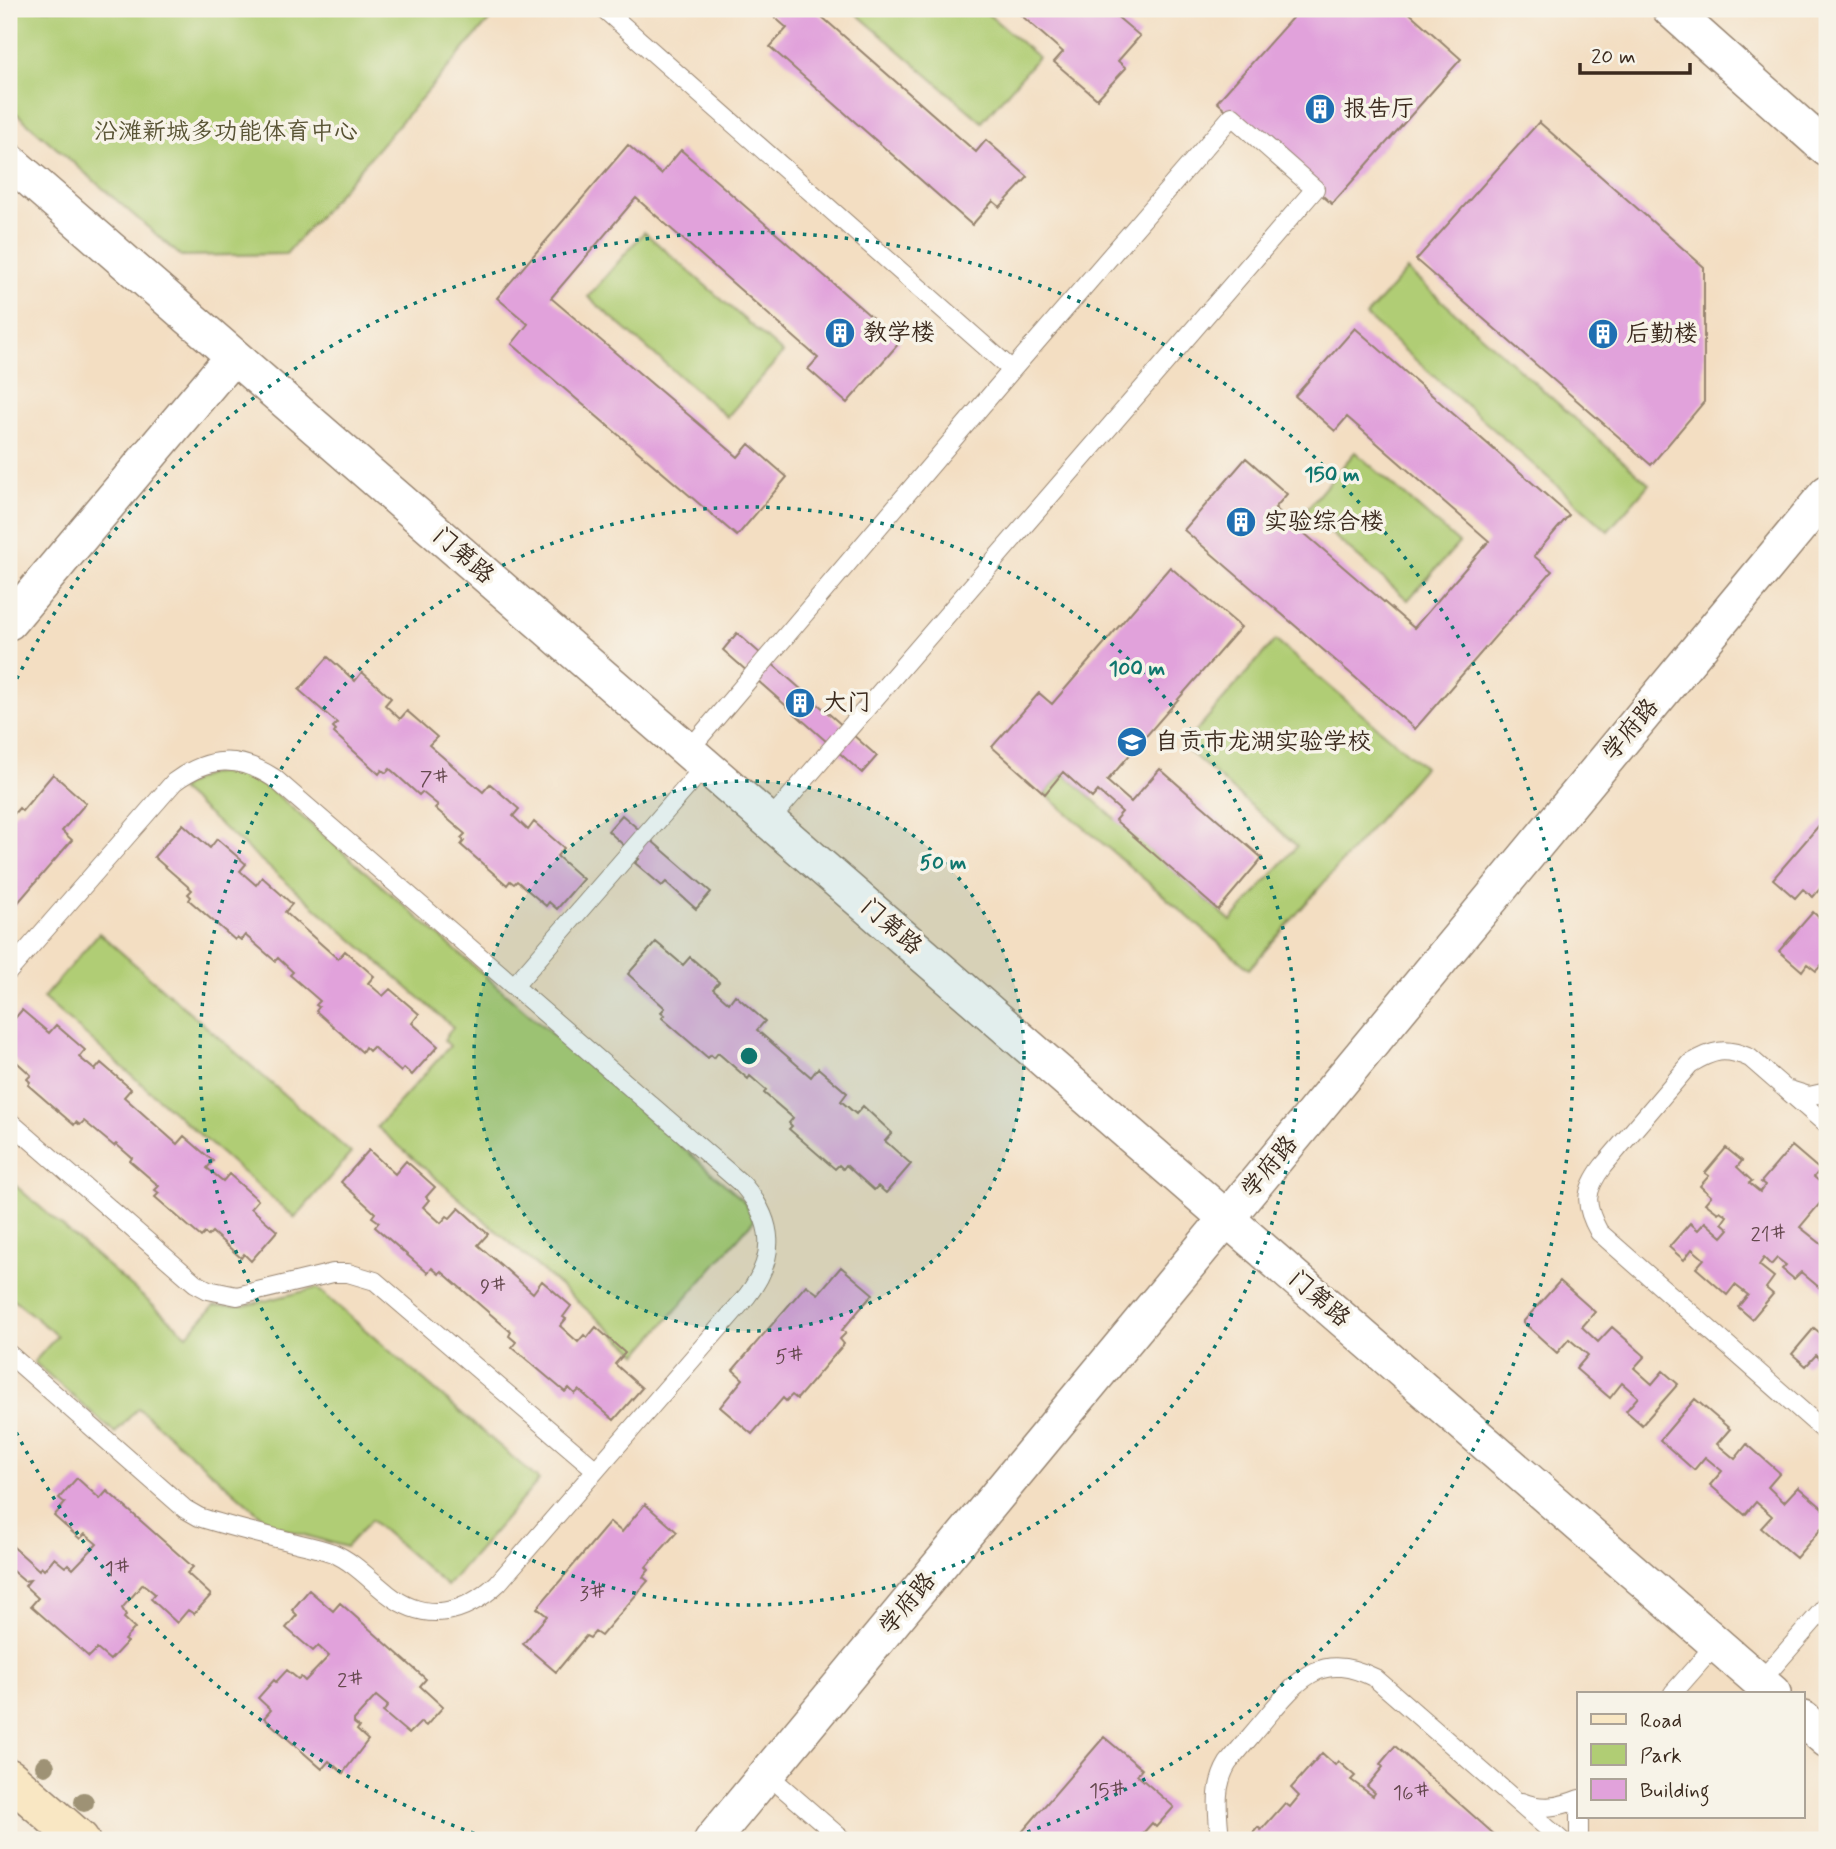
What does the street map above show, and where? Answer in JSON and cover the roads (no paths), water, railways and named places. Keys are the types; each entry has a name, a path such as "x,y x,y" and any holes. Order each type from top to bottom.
{"main road":[{"path":"9,1779 80,1840"}],"street":[{"path":"1670,9 1827,149"},
{"name":"门第路","path":"9,161 1767,1688"},
{"path":"9,622 233,356"},
{"name":"学府路","path":"712,1840 1827,493"},
{"path":"1804,1720 1827,1741"}],"lane":[{"path":"604,9 1012,370"},
{"path":"514,986 1012,370 1232,116 1315,189 769,821"},
{"path":"9,971 174,782 187,772 205,764 225,761 257,767 274,778 743,1185 765,1216 769,1234 765,1267 758,1283 498,1583 482,1598 464,1608 446,1612 425,1611 406,1606 354,1565 329,1552 199,1517 185,1508 9,1354"},
{"path":"1827,1125 1750,1058 1727,1051 1707,1053 1690,1064 1598,1172 1588,1192 1588,1207 1599,1232 1827,1433"},
{"path":"1784,1087 1809,1096 1827,1092"},
{"path":"9,1121 195,1283 208,1290 237,1296 333,1273 348,1273 375,1281 596,1470"},
{"path":"1767,1688 1827,1605"},
{"path":"1674,1692 1716,1644"},
{"path":"1220,1840 1217,1791 1221,1774 1228,1763 1296,1684 1317,1670 1336,1667 1353,1669 1375,1678 1561,1840"},
{"path":"767,1774 844,1840"},
{"path":"1511,1797 1543,1808 1563,1806 1577,1800"},
{"path":"1579,1818 1579,1840"}],"place":[{"name":"报告厅","path":"1320,109"},
{"name":"教学楼","path":"840,333"},
{"name":"后勤楼","path":"1603,334"},
{"name":"实验综合楼","path":"1241,522"},
{"name":"大门","path":"800,703"},
{"name":"自贡市龙湖实验学校","path":"1132,742"}],"park label":[{"name":"沿滩新城多功能体育中心","path":"226,132"}]}
